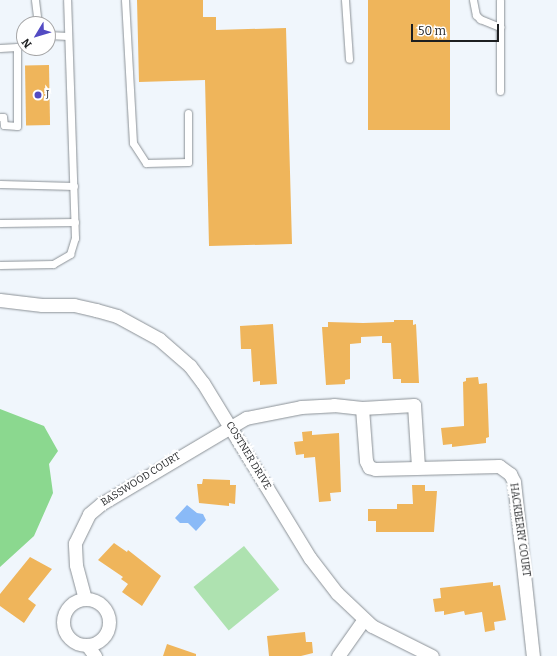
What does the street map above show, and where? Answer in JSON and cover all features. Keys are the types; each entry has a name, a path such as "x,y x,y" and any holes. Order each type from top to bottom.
{"street":[{"name":"COSTNER DRIVE","path":"0,300 36,304 74,305 117,316 159,339 190,366 230,426 310,558 337,593 364,620 390,637 432,656"},
{"name":"COSTNER DRIVE","path":"0,309 36,304"},
{"name":"BASSWOOD COURT","path":"85,599 76,565 75,543 89,514 101,504 230,426 261,413 301,407 334,405 362,408 414,405 418,467"},
{"name":"HACKBERRY COURT","path":"362,408 366,461 369,467 375,469 499,466 510,474 514,482 533,656"},
{"path":"85,599 95,600 103,606 108,615 109,625 101,638 87,645 77,643 69,637 64,628 63,618 67,608 75,601 85,599"},
{"path":"338,656 364,620"},
{"path":"87,645 95,656"}],"lane":[{"path":"35,0 37,16"},
{"path":"0,265 54,264 70,254 75,238 67,0"},
{"path":"125,0 133,143 146,163 188,162 188,113"},
{"path":"345,0 349,59"},
{"path":"473,0 476,15 480,19 500,27"},
{"path":"500,0 500,91"},
{"path":"56,35 68,36"},
{"path":"0,48 17,47 17,126 4,125 3,117 0,117"},
{"path":"0,184 74,186"},
{"path":"0,224 75,222"}],"green space":[{"path":"0,409 44,426 58,451 49,464 53,493 34,536 0,567"},
{"path":"244,546 279,590 229,630 193,587"}],"water":[{"path":"187,505 197,513 203,514 206,520 196,531 188,523 180,523 175,518"}],"building":[{"path":"137,0 203,0 203,17 216,17 216,30 286,28 292,244 209,246 205,80 139,82"},
{"path":"368,0 450,0 450,130 368,130"},
{"name":"J","path":"25,65 49,65 50,125 26,125"},
{"path":"394,320 413,320 413,325 416,324 419,383 401,383 401,379 393,379 391,343 382,343 382,336 361,337 361,343 350,344 350,379 345,380 345,384 326,385 322,327 328,327 328,322 363,323 394,322"},
{"path":"273,324 277,384 260,385 260,381 253,382 251,349 241,349 240,326"},
{"path":"478,377 479,384 487,383 489,437 486,438 486,443 452,447 452,444 443,445 441,428 464,426 463,382 466,381 466,378"},
{"path":"312,431 312,435 339,433 341,492 330,493 331,501 319,502 315,457 304,458 304,454 296,455 294,442 303,441 302,432"},
{"path":"203,479 230,480 230,485 236,485 235,504 229,503 229,506 199,503 197,484 202,484"},
{"path":"412,485 425,485 425,491 437,491 434,532 376,532 376,521 368,521 368,509 397,509 397,504 413,504"},
{"path":"114,543 127,552 128,550 161,576 142,606 122,592 128,584 121,579 123,577 98,560"},
{"path":"30,557 52,569 28,599 36,605 24,623 0,606 0,594"},
{"path":"493,582 493,586 500,585 506,620 494,622 495,630 485,632 482,612 465,615 464,611 444,615 444,611 435,612 433,599 441,598 440,588"},
{"path":"305,632 306,642 312,642 313,653 301,656 269,656 267,636"},
{"path":"167,644 196,654 196,656 163,656"}],"place":[{"name":"J","path":"38,95"}]}
